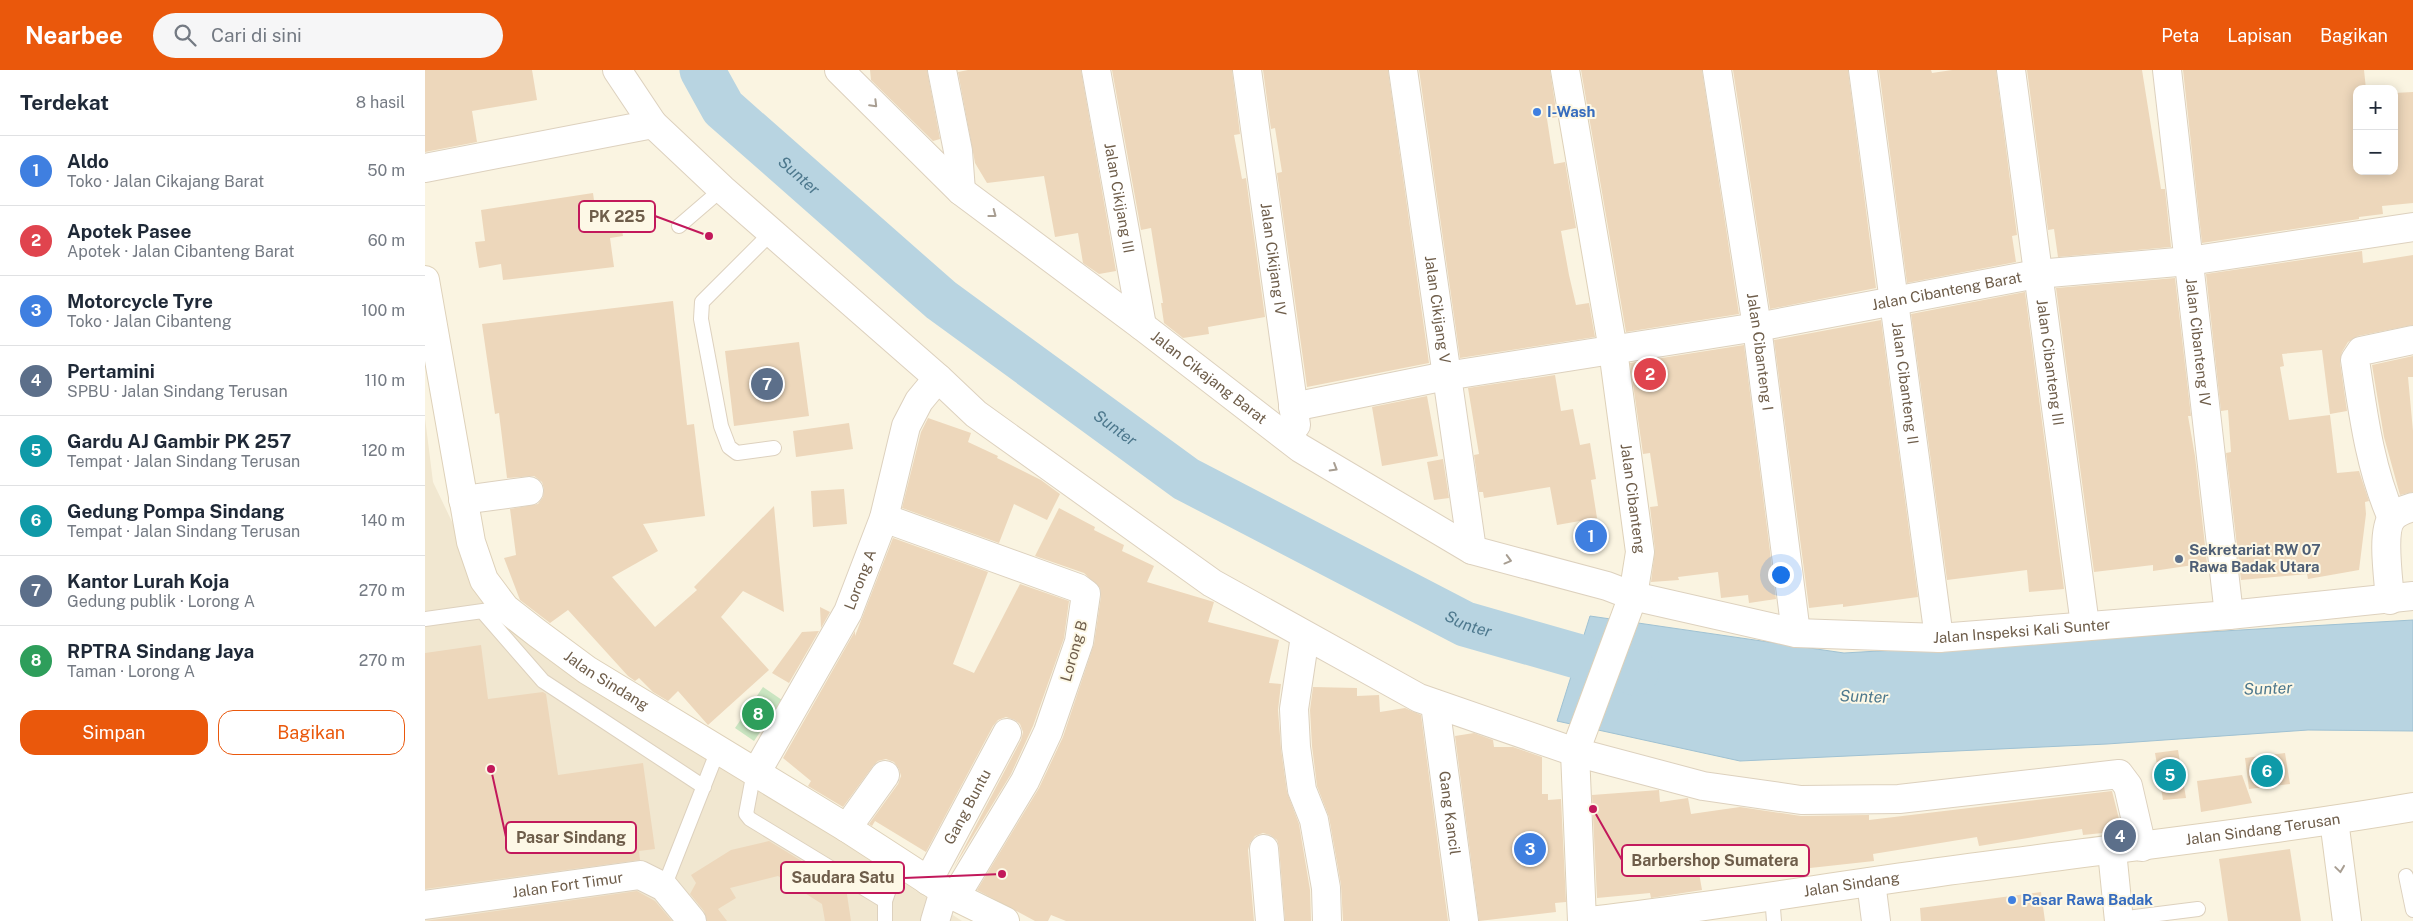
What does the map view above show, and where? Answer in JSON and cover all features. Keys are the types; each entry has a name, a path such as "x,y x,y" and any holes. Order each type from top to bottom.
{"street":[{"path":"617,70 653,124 722,189 938,378 976,414 1213,583 1419,698 1435,704 1580,740 1703,786 1801,800 1899,798 2119,774 2128,786 2142,847"},
{"name":"Jalan Cikajang Barat","path":"839,70 961,190 1300,448 1472,550 1607,586 1629,603"},
{"path":"942,70 958,151 961,190"},
{"name":"Jalan Cikijang III","path":"1096,70 1142,326"},
{"name":"Jalan Cikijang IV","path":"1247,70 1300,448"},
{"name":"Jalan Cikijang V","path":"1403,70 1472,550"},
{"name":"Jalan Cibanteng","path":"1565,70 1613,350 1639,539 1639,564 1629,603 1580,740 1582,921"},
{"name":"Jalan Cibanteng I","path":"1717,70 1757,327 1795,633"},
{"name":"Jalan Cibanteng II","path":"1863,70 1939,638"},
{"name":"Jalan Cibanteng III","path":"2011,70 2085,626"},
{"name":"Jalan Cibanteng IV","path":"2167,70 2229,615"},
{"path":"425,168 653,124"},
{"name":"Jalan Cibanteng Barat","path":"1293,406 1446,376 1757,327 2037,274 2189,261 2413,227"},
{"name":"Jalan Sindang","path":"425,280 471,542 494,609 537,634 587,670 847,828 942,890 1005,921"},
{"path":"2402,598 2386,548 2402,513 2382,495 2365,426 2355,360 2361,351 2413,340"},
{"name":"Lorong A","path":"756,773 849,612 884,518 906,426 919,401 938,378"},
{"path":"463,500 529,492"},
{"name":"Lorong B","path":"884,518 1078,588 1086,594 1079,642 1048,732 1025,781 942,890"},
{"name":"Jalan Inspeksi Kali Sunter","path":"1629,603 1795,633 1939,638 2229,615 2402,598"},
{"path":"1305,636 1294,709 1296,747 1302,790 1314,820 1326,888 1327,921"},
{"name":"Gang Kancil","path":"1435,704 1464,921"},
{"name":"Gang Buntu","path":"942,890 1007,733"},
{"path":"847,828 885,775"},
{"name":"Jalan Sindang Terusan","path":"2112,851 2413,807"},
{"path":"2334,820 2347,921"},
{"path":"1264,849 1270,921"},
{"path":"2112,851 2119,920"},
{"name":"Jalan Sindang","path":"1590,921 1773,909 1871,882 2112,851"},
{"name":"Jalan Fort Timur","path":"425,905 640,875 664,887 692,921"},
{"path":"1871,882 1876,921"},
{"path":"935,921 942,890"}],"lane":[{"path":"679,226 722,189"},
{"path":"772,232 702,302 701,319 721,426 729,447 737,453 774,448"},
{"path":"425,619 494,609 543,681 704,787"},
{"path":"664,887 718,750"},
{"path":"756,773 747,804 746,814 750,819 885,901"},
{"path":"885,921 885,901 899,861"},
{"path":"2407,876 2413,910"},
{"path":"2119,920 2198,909"}],"shaded area":[{"path":"425,418 433,482 497,616 962,921 425,921"}],"green space":[{"path":"763,687 782,700 754,741 735,728"}],"water":[{"path":"1590,616 1844,653 2413,620 2413,731 2308,730 2107,744 1740,761 1557,721"}],"building":[{"path":"425,70 532,70 537,100 472,111 477,142 425,152"},
{"path":"870,70 927,70 940,139 933,141 871,80"},
{"path":"968,70 1081,70 1116,271 1099,274 1083,263 1078,233 1055,237 1044,176 987,183 975,163 958,72"},
{"path":"1112,70 1232,70 1240,134 1234,135 1242,179 1246,178 1265,317 1208,327 1209,334 1183,338 1164,323 1161,303 1163,303 1151,228 1141,230"},
{"path":"1263,70 1388,70 1429,363 1307,387 1277,173 1282,172 1275,128 1271,129"},
{"path":"1419,70 1550,70 1557,117 1547,119 1554,164 1565,162 1576,228 1561,231 1576,305 1589,303 1595,337 1460,358"},
{"path":"1581,70 1702,70 1739,314 1626,332"},
{"path":"1733,70 1848,70 1876,288 1770,309"},
{"path":"1879,70 1931,70 1932,73 1952,70 1996,70 2017,235 2012,236 2016,262 1907,283"},
{"path":"2027,70 2142,70 2161,189 2165,189 2171,247 2058,257 2054,229 2048,230"},
{"path":"2183,70 2364,70 2366,85 2353,85 2353,175 2398,175 2398,93 2413,92 2413,203 2382,206 2383,214 2359,217 2359,219 2202,243"},
{"path":"593,193 596,215 619,212 623,236 610,238 614,267 503,280 501,264 479,268 475,242 485,241 481,210"},
{"path":"2362,251 2363,263 2413,255 2413,325 2358,336 2348,342 2342,352 2340,362 2347,411 2330,414 2322,350 2282,354 2284,366 2280,367 2289,420 2330,415 2337,473 2359,471 2369,501 2365,502 2366,514 2359,570 2308,579 2307,574 2241,580 2226,453 2231,452 2228,410 2221,411 2206,274"},
{"path":"2175,278 2191,416 2188,416 2195,456 2207,563 2153,571 2153,565 2094,572 2056,288"},
{"path":"2025,292 2064,589 2029,592 2027,570 1947,580 1911,314"},
{"path":"673,301 687,425 694,424 705,516 643,524 658,551 612,577 655,627 697,590 694,587 774,506 784,612 743,591 721,617 769,670 708,725 678,691 668,701 653,692 639,678 635,681 628,676 568,610 550,623 520,600 504,558 516,555 510,509 538,504 543,497 544,489 542,482 534,476 507,478 499,413 495,414 482,324"},
{"path":"1881,320 1918,597 1843,607 1843,604 1809,608 1774,340"},
{"path":"799,342 809,416 734,426 725,351"},
{"path":"1744,345 1776,599 1749,603 1748,595 1721,598 1718,572 1678,577 1679,580 1651,582 1655,550 1650,507 1658,506 1650,453 1643,454 1630,363"},
{"path":"2413,356 2413,377 2408,377 2413,431 2413,492 2400,495 2384,437 2372,365"},
{"path":"1555,375 1561,411 1573,409 1580,445 1590,443 1596,479 1591,480 1597,518 1557,525 1550,487 1484,498 1483,492 1479,492 1474,455 1479,454 1468,388"},
{"path":"1427,396 1438,456 1382,466 1372,407"},
{"path":"928,418 971,433 968,442 1041,480 1060,494 1047,520 1014,504 999,543 902,508 921,432"},
{"path":"849,423 853,449 796,457 793,431"},
{"path":"1443,459 1449,498 1434,500 1427,462"},
{"path":"844,489 847,524 813,527 811,491"},
{"path":"1059,508 1095,527 1094,530 1124,545 1122,551 1154,566 1147,582 1214,602 1208,622 1279,640 1269,683 1281,684 1278,710 1281,749 1287,792 1299,824 1310,890 1311,921 1285,921 1279,847 1277,840 1263,833 1255,836 1248,850 1254,921 1066,921 1051,915 1048,921 1035,921 977,890 1039,788 1063,737 1094,644 1101,596 1100,588 1084,573 1035,556"},
{"path":"893,538 988,572 953,664 974,673 1020,584 1069,601 1064,638 1033,726 1011,774 953,869 1021,740 1023,732 1020,724 1015,720 1006,717 998,720 993,726 926,852 875,821 872,826 869,824 898,784 901,776 894,762 886,759 878,761 843,807 808,786 811,781 783,758 855,631 855,636"},
{"path":"820,607 830,612 821,628"},
{"path":"819,631 789,683 772,673 802,632"},
{"path":"481,645 488,699 543,692 546,694 558,775 643,763 655,849 639,851 640,860 425,889 425,653"},
{"path":"1313,687 1357,688 1357,696 1379,695 1380,712 1405,708 1421,715 1448,921 1343,921 1341,885 1329,817 1317,786 1310,710"},
{"path":"1474,733 1493,740 1494,747 1513,747 1542,757 1542,794 1548,794 1548,800 1561,799 1566,902 1555,903 1556,912 1479,921 1455,736"},
{"path":"2178,750 2186,798 2163,800 2155,753"},
{"path":"2285,753 2290,784 2249,789 2245,758"},
{"path":"2242,775 2252,803 2201,812 2197,781"},
{"path":"1659,790 1660,802 1688,798 1691,814 1740,807 1801,816 1869,815 1869,820 2112,791 2122,831 2083,835 2082,829 1979,846 1977,837 1873,854 1874,861 1774,872 1772,858 1698,867 1702,890 1651,898 1650,893 1597,898 1592,795"},
{"path":"769,841 846,888 851,921 825,921 822,904 778,876 730,888 736,898 718,909 727,921 707,921 704,911 690,894 696,883 691,875 731,850"},
{"path":"2290,849 2301,921 2228,921 2219,859"},
{"path":"637,891 655,901 672,921 425,921"},
{"name":"Pasar Rawa Badak","path":"2041,892 2045,921 1921,921 1920,908"}],"waterway":[{"name":"Sunter","path":"702,70 723,108 941,300 1186,479 1465,624 1636,673"}],"place":[{"name":"I-Wash","path":"1537,112"},
{"name":"PK 225","path":"709,236"},
{"name":"Apotek Pasee","path":"1650,374"},
{"name":"Kantor Lurah Koja","path":"767,384"},
{"name":"Aldo","path":"1591,536"},
{"name":"Sekretariat RW 07 Rawa Badak Utara","path":"2179,559"},
{"name":"RPTRA Sindang Jaya","path":"758,714"},
{"name":"Pasar Sindang","path":"491,769"},
{"name":"Gedung Pompa Sindang","path":"2267,771"},
{"name":"Gardu AJ Gambir PK 257","path":"2170,775"},
{"name":"Barbershop Sumatera","path":"1593,809"},
{"name":"Pertamini","path":"2120,836"},
{"name":"Motorcycle Tyre","path":"1530,849"},
{"name":"Saudara Satu","path":"1002,874"},
{"name":"Pasar Rawa Badak","path":"2012,900"}]}
